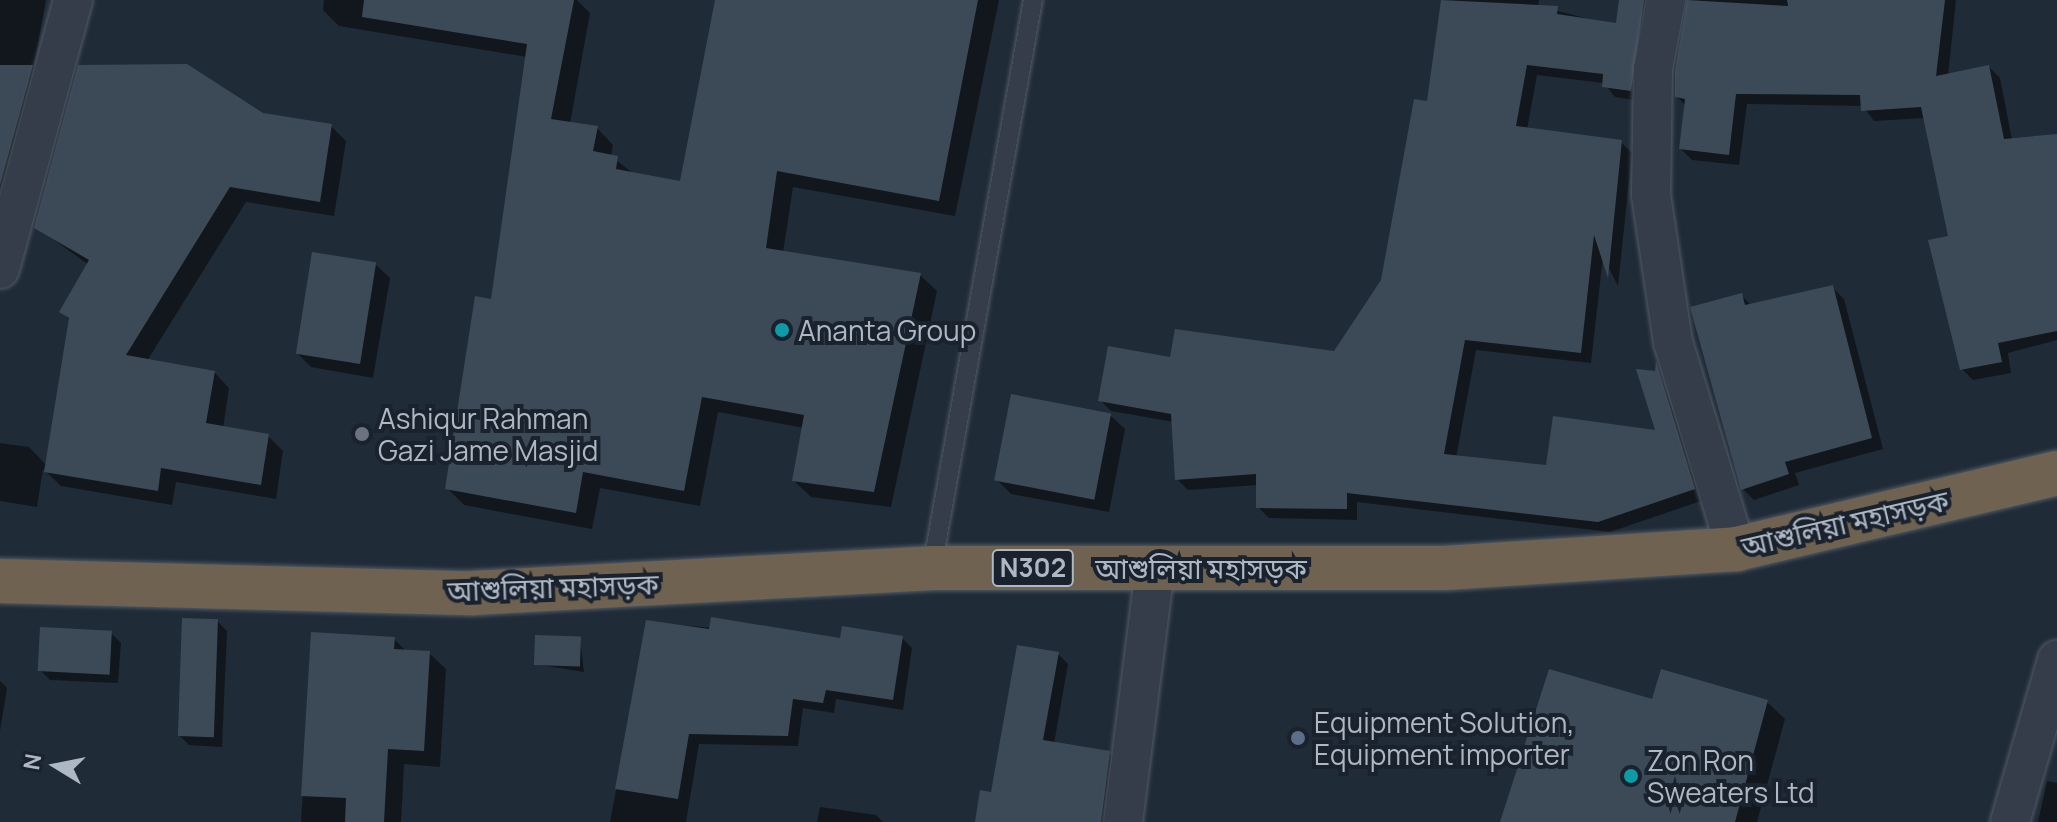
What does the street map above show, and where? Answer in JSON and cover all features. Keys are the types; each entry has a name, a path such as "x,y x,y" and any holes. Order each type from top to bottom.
{"highway":[{"name":"আশুলিয়া মহাসড়ক","path":"0,581 473,593 932,568 1445,568 1736,549 2057,473"}],"street":[{"path":"0,269 73,0"},
{"path":"1666,0 1653,69 1651,195 1673,342 1736,549"},
{"path":"1123,822 1155,568"},
{"path":"2010,822 2057,660"}],"lane":[{"path":"932,568 1033,0"}],"building":[{"path":"364,0 574,0 551,119 598,126 593,151 618,156 616,169 680,181 715,0 978,0 939,201 777,171 766,248 921,273 874,492 792,481 804,415 702,397 684,491 583,472 576,513 445,489 475,296 491,299 527,44 362,17"},
{"path":"1441,0 1558,6 1557,14 1616,23 1619,0 1644,0 1631,91 1602,87 1603,74 1527,65 1516,126 1622,140 1608,278 1594,235 1581,353 1465,340 1444,454 1546,465 1553,416 1655,430 1636,369 1655,371 1656,361 1695,489 1598,522 1347,493 1347,509 1256,508 1256,474 1175,480 1171,414 1098,401 1108,346 1170,357 1175,329 1334,351 1381,280 1414,99 1427,101"},
{"path":"1687,0 1788,6 1787,0 1945,0 1936,76 1989,65 2004,139 2057,134 2057,331 1998,343 2002,362 1960,370 1928,240 1948,236 1921,107 1861,111 1860,95 1736,94 1729,155 1679,149 1685,99 1675,97 1675,71"},
{"path":"187,64 263,113 332,124 320,202 230,187 126,355 215,371 206,423 269,434 261,485 161,468 158,491 44,472 69,318 59,312 89,260 34,228 78,65"},
{"path":"0,65 33,65 0,185"},
{"path":"312,252 376,262 360,364 296,354"},
{"path":"1833,285 1872,438 1785,462 1789,474 1741,490 1690,307 1742,293 1745,305"},
{"path":"1011,394 1111,413 1094,500 994,480"},
{"path":"711,617 840,638 842,626 903,636 893,700 826,690 823,703 793,699 788,736 689,734 678,799 615,789 646,620 709,629"},
{"path":"182,618 218,619 214,737 178,736"},
{"path":"40,627 112,631 110,675 38,671"},
{"path":"311,632 395,637 394,649 430,651 424,751 388,749 384,822 345,822 346,798 301,796"},
{"path":"535,635 581,637 580,667 534,665"},
{"path":"1017,645 1059,652 1043,740 1110,751 1101,822 975,822 980,790 991,792"},
{"name":"Zon Ron Sweaters Ltd","path":"1549,669 1652,699 1661,669 1768,700 1735,822 1500,822"}],"place":[{"name":"Ananta Group","path":"782,330"},
{"name":"Ashiqur Rahman Gazi Jame Masjid","path":"362,434"},
{"name":"Equipment Solution, Equipment importer","path":"1298,738"},
{"name":"Zon Ron Sweaters Ltd","path":"1631,776"}]}
